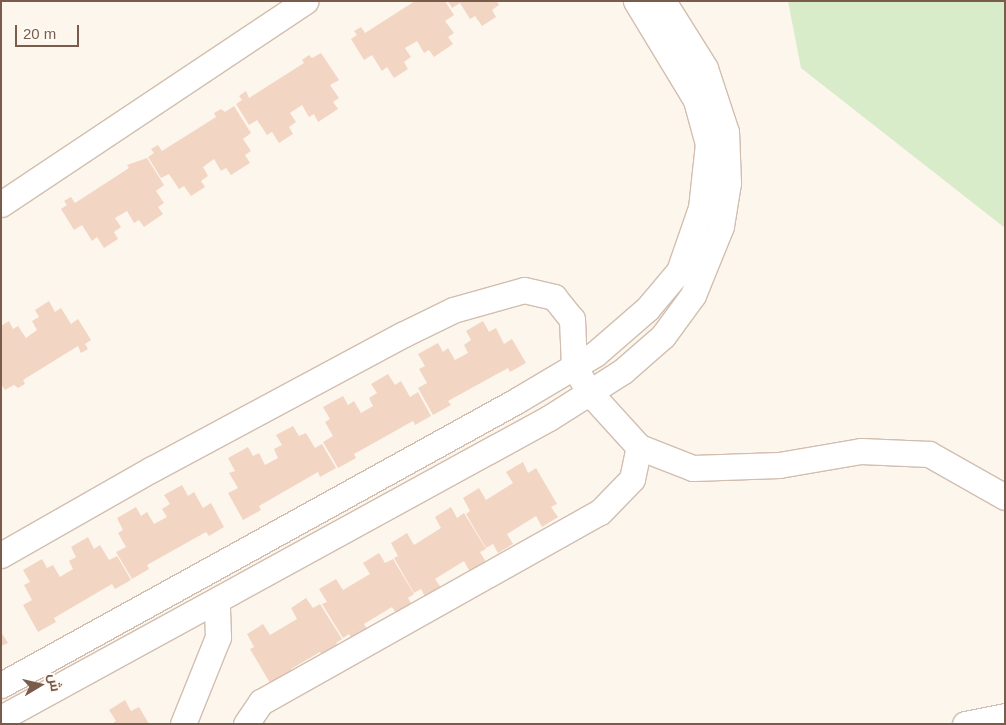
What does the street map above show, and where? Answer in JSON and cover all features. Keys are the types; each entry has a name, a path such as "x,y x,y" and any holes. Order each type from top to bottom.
{"street":[{"path":"1,204 305,1"},
{"path":"1,685 516,401 594,354 647,309 680,271 701,208 708,144 696,100 636,1"},
{"path":"1,718 217,602 446,472 549,418 622,371 663,336 693,295 721,226 728,183 726,132 705,68 664,1"},
{"path":"1,555 152,469 453,310 524,290 554,297 572,319 574,366 590,392 639,447 693,468 779,465 861,452 929,454 1005,497"},
{"path":"246,724 261,702 600,512 632,479 639,447"},
{"path":"183,724 218,637 217,602"},
{"path":"965,724 1005,716"}],"green space":[{"path":"788,1 1005,1 1005,228 801,68"}],"building":[{"path":"415,1 445,1 454,15 445,21 454,33 448,37 453,44 434,57 429,50 424,53 417,41 405,48 411,57 404,62 408,69 394,78 387,67 382,71 372,55 364,60 351,39 357,35 354,31 361,27 365,33"},
{"path":"448,1 497,1 499,5 492,10 496,17 482,26 475,16 470,19 460,3 452,8"},
{"path":"321,53 339,80 330,85 339,98 333,102 338,109 318,122 314,114 309,117 302,105 290,113 296,122 289,127 293,134 279,143 272,132 267,135 257,120 249,125 236,104 242,100 239,96 246,91 249,98 304,63 302,60 309,55 312,58"},
{"path":"234,106 251,133 243,139 251,151 245,155 250,163 231,175 226,168 221,171 214,159 203,167 208,176 201,181 205,187 191,196 184,186 179,189 169,174 161,178 148,157 154,153 151,149 158,145 162,151 216,117 214,113 221,109 225,112"},
{"path":"147,158 164,185 156,191 164,203 158,207 163,214 144,227 139,220 134,223 127,211 115,218 121,227 114,232 118,239 104,248 97,237 92,241 82,225 74,230 61,209 67,205 64,201 71,197 75,203 129,168 127,165"},
{"path":"49,301 55,312 61,308 71,324 78,319 91,340 85,344 88,349 81,353 78,346 23,380 25,384 18,388 14,385 5,390 1,384 1,326 9,321 13,329 18,326 26,338 37,330 32,321 39,317 35,310"},
{"path":"483,321 489,332 496,328 504,344 512,339 526,363 510,372 508,368 448,401 451,405 433,415 418,388 427,383 419,369 425,366 418,354 438,343 443,352 448,348 455,360 468,353 464,345 471,340 466,331"},
{"path":"388,374 395,385 401,381 410,397 418,392 431,416 415,425 413,421 354,454 356,458 338,468 323,442 333,436 325,422 330,419 323,407 343,396 348,405 354,401 361,413 373,406 369,398 377,393 371,384"},
{"path":"293,426 299,436 306,433 315,448 322,444 336,468 320,477 318,472 259,506 261,510 243,520 228,493 238,488 229,473 235,471 228,458 248,447 253,456 259,453 265,465 278,458 274,449 282,445 276,435"},
{"path":"523,462 528,473 536,468 557,504 551,507 558,517 542,527 536,516 507,534 513,544 498,553 493,544 486,548 466,514 470,511 463,498 479,488 486,500 513,483 506,472"},
{"path":"182,485 188,496 194,492 203,508 211,503 224,527 209,536 206,532 147,565 149,569 132,579 116,552 126,547 118,533 123,530 117,518 136,507 141,516 147,512 154,524 167,517 162,509 170,504 164,495"},
{"path":"451,507 457,518 464,513 486,549 480,552 486,562 470,572 464,561 435,579 442,589 426,598 421,589 414,593 394,558 398,556 391,543 407,533 414,545 441,528 435,517"},
{"path":"88,537 94,549 100,545 109,560 117,556 131,580 115,589 112,584 54,618 56,622 38,632 23,605 32,600 24,585 30,582 23,570 42,559 47,568 53,565 60,577 73,569 69,561 76,557 71,547"},
{"path":"379,553 385,563 393,559 414,594 408,598 414,608 399,617 392,607 364,624 370,634 355,644 349,634 343,638 322,604 327,602 319,589 336,579 343,590 370,574 363,563"},
{"path":"306,598 313,608 320,604 342,639 336,643 342,653 326,662 320,652 291,669 297,679 270,683 250,649 254,647 247,634 263,624 270,635 297,619 291,608"},
{"path":"1,632 8,643 1,646"},
{"path":"125,700 131,711 139,707 149,724 111,724 116,721 109,710"}]}
